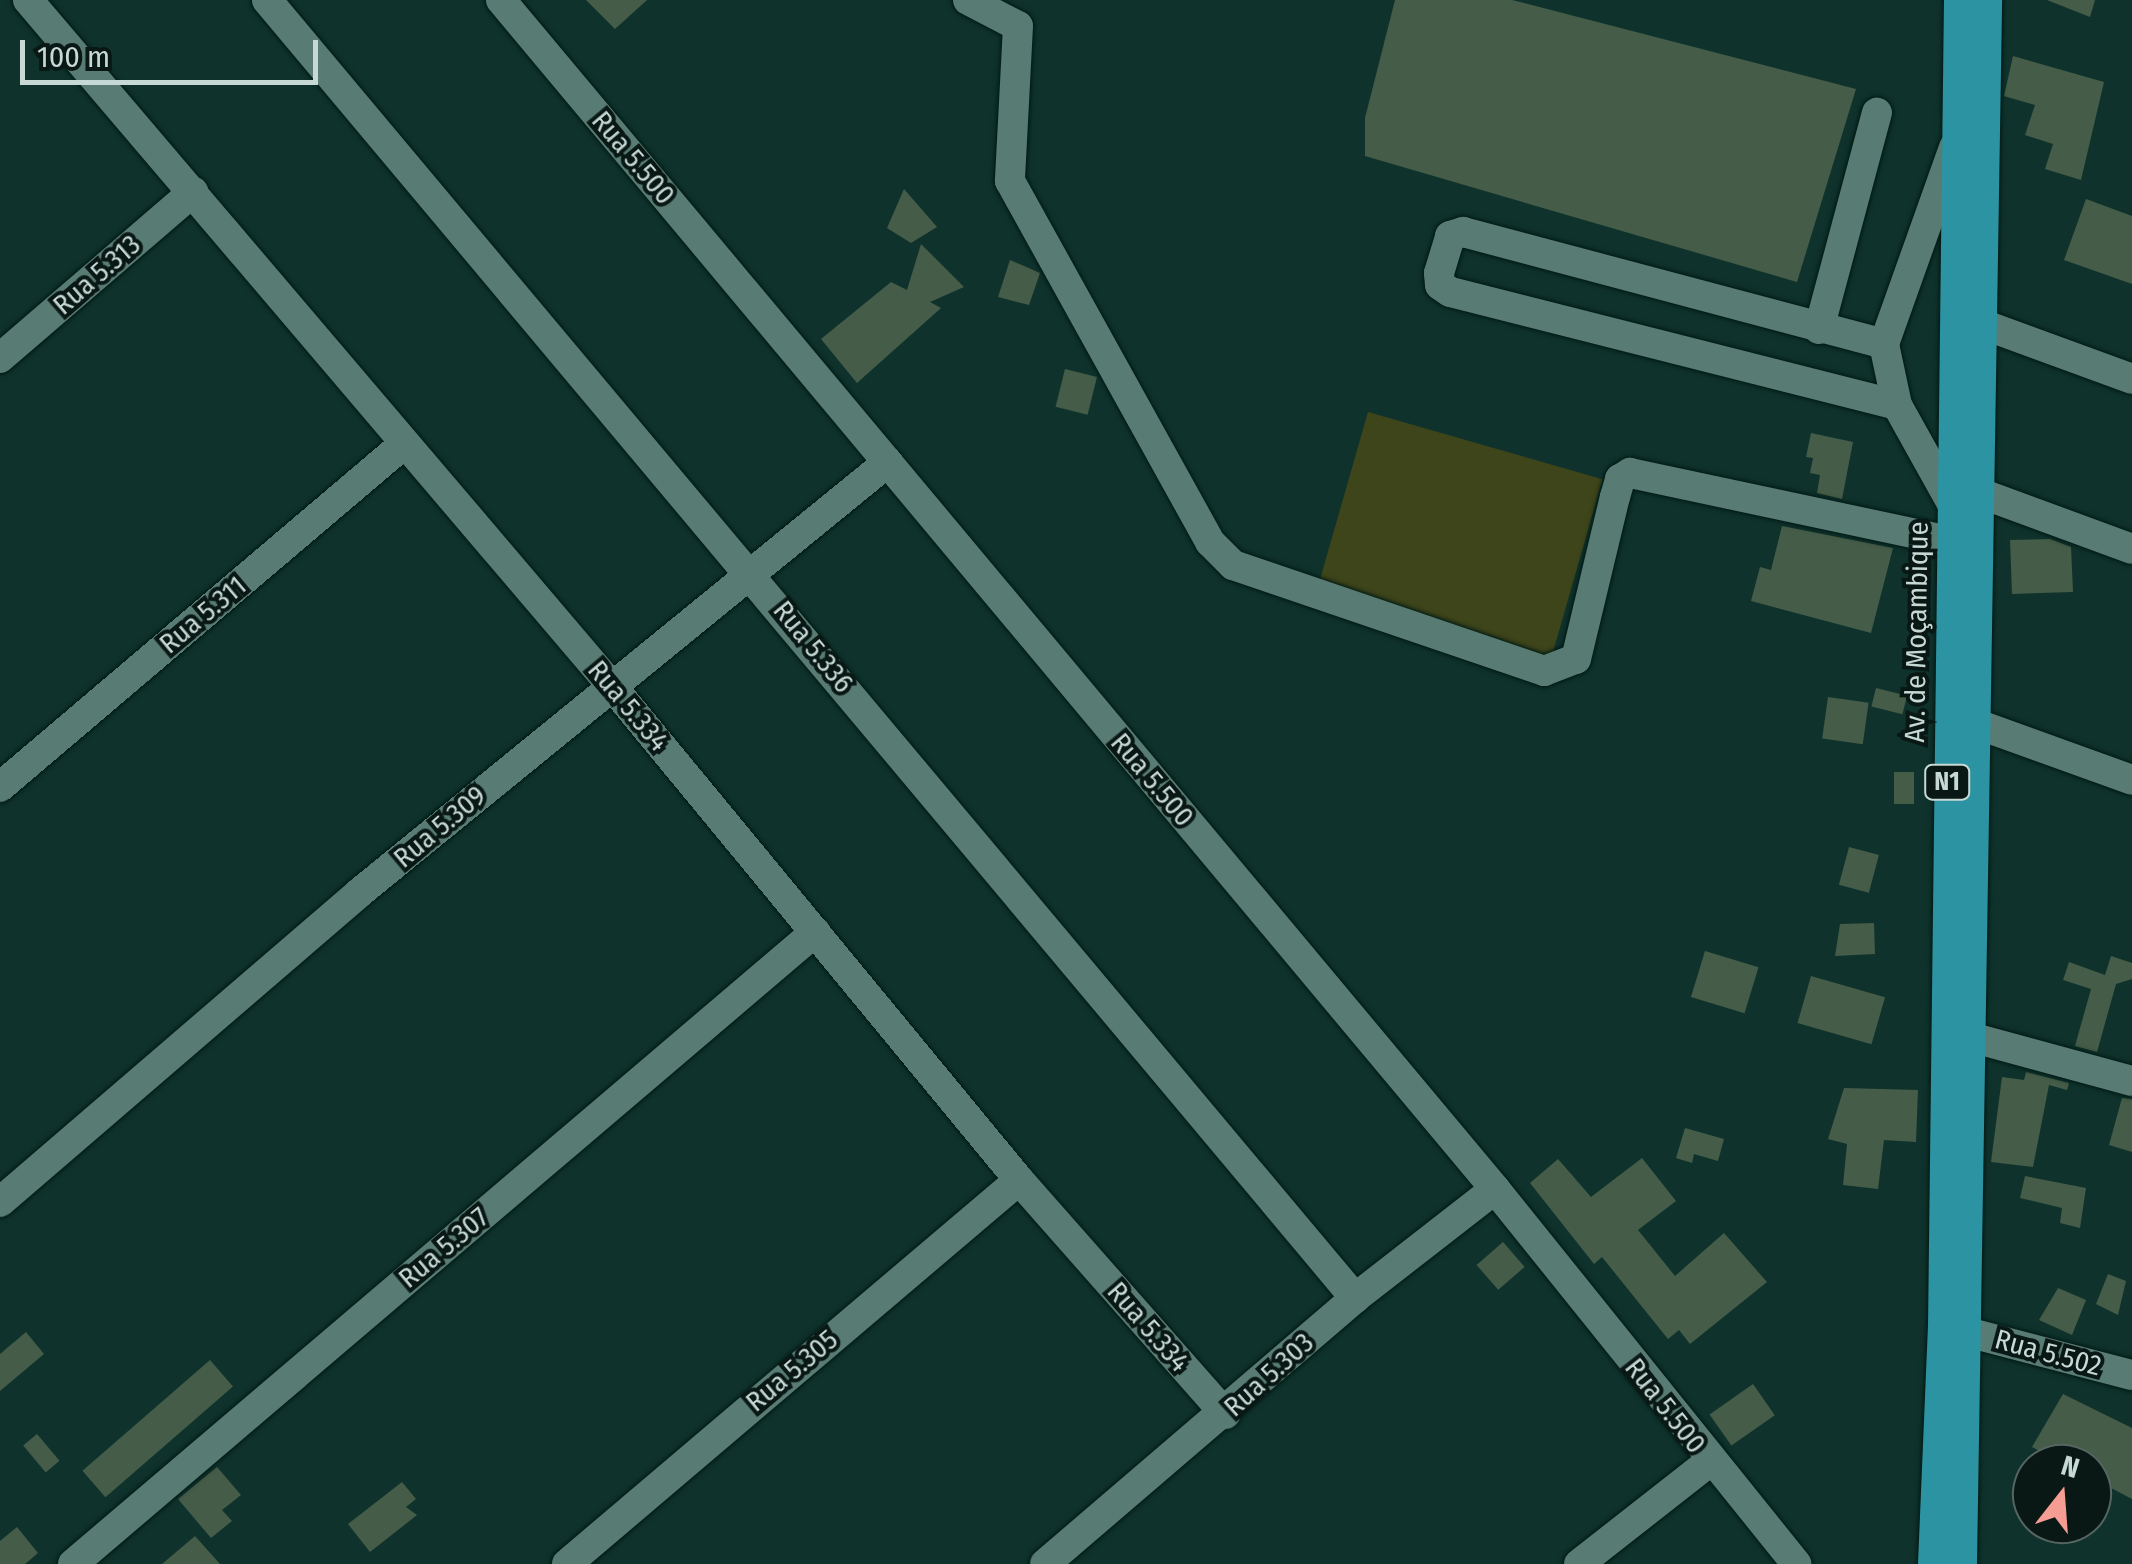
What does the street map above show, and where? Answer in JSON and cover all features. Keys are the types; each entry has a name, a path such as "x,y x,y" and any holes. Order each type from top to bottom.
{"highway":[{"name":"Av. de Moçambique","path":"1933,1564 1942,1326 1951,541 1966,498 1982,324 1960,2"},
{"name":"Av. de Moçambique","path":"1960,2 1954,144 1974,724 1963,1331 1968,1369 1962,1564"}],"street":[{"name":"Rua 5.334","path":"28,0 611,685 1018,1180 1225,1414"},
{"name":"Rua 5.336","path":"268,0 754,574 1354,1298"},
{"name":"Rua 5.500","path":"500,0 1495,1189 1709,1462 1797,1564"},
{"path":"968,0 1018,26 1010,181 1210,542 1234,565 1544,672 1576,659 1620,478 1630,473 1951,541"},
{"path":"1819,329 1876,113"},
{"path":"1954,144 1884,344 1898,405 1966,498 2132,550"},
{"name":"Rua 5.313","path":"0,358 194,192"},
{"path":"1884,344 1462,232 1450,236 1439,273 1440,285 1450,292 1898,405"},
{"path":"1982,324 2132,379"},
{"name":"Rua 5.311","path":"0,787 406,443"},
{"name":"Rua 5.309","path":"0,1202 611,685 754,574 888,462"},
{"path":"1974,724 2132,780"},
{"name":"Rua 5.307","path":"73,1564 815,932"},
{"path":"1970,1037 2132,1081"},
{"name":"Rua 5.305","path":"567,1564 1018,1180"},
{"name":"Rua 5.303","path":"1045,1564 1225,1414 1354,1298 1495,1189"},
{"name":"Rua 5.502","path":"1963,1331 2132,1375"},
{"path":"1580,1564 1709,1462"}],"green space":[{"path":"1368,412 1603,479 1551,659 1316,592"}],"building":[{"path":"586,0 647,0 615,29"},
{"path":"1395,0 1512,0 1856,89 1797,282 1365,156 1365,118"},
{"path":"2047,0 2095,0 2090,17"},
{"path":"2013,56 2104,82 2081,180 2045,169 2053,144 2025,135 2035,105 2004,96"},
{"path":"904,189 937,227 911,243 887,228"},
{"path":"2086,199 2132,216 2132,284 2064,260"},
{"path":"921,244 964,287 930,302 941,308 857,383 821,339 891,282 907,290"},
{"path":"1010,260 1040,273 1029,305 998,297"},
{"path":"1065,369 1097,377 1088,415 1056,407"},
{"path":"1811,433 1853,442 1842,499 1817,493 1820,475 1810,473 1813,458 1806,457"},
{"path":"1782,526 1893,548 1871,633 1751,601 1760,567 1771,570"},
{"path":"2050,539 2071,547 2073,592 2012,594 2010,540"},
{"path":"1876,688 1907,696 1902,714 1871,706"},
{"path":"1828,697 1869,703 1863,744 1822,739"},
{"path":"1894,772 1914,772 1914,804 1894,804"},
{"path":"1849,847 1879,855 1869,893 1839,885"},
{"path":"1874,923 1875,954 1835,956 1840,924"},
{"path":"1705,951 1759,967 1745,1013 1691,997"},
{"path":"2111,956 2132,963 2132,979 2116,984 2097,1052 2075,1046 2091,989 2063,980 2069,962 2105,975"},
{"path":"1811,976 1885,997 1872,1044 1797,1023"},
{"path":"2026,1072 2069,1083 2067,1090 2049,1085 2033,1167 1991,1162 2002,1077 2024,1080"},
{"path":"1844,1088 1918,1090 1916,1142 1884,1140 1878,1189 1843,1185 1847,1144 1828,1139"},
{"path":"2122,1098 2132,1099 2132,1152 2109,1145"},
{"path":"1685,1128 1724,1139 1718,1161 1694,1154 1692,1163 1676,1158"},
{"path":"1642,1158 1676,1201 1638,1230 1675,1276 1724,1233 1767,1282 1690,1344 1679,1330 1668,1339 1602,1257 1594,1264 1530,1183 1558,1159 1591,1197"},
{"path":"2025,1176 2086,1188 2080,1228 2060,1223 2062,1208 2020,1198"},
{"path":"1503,1242 1525,1267 1498,1290 1477,1265"},
{"path":"2108,1274 2126,1281 2118,1315 2096,1304"},
{"path":"2058,1288 2086,1300 2072,1335 2039,1320"},
{"path":"26,1332 44,1354 0,1391 0,1354"},
{"path":"210,1360 233,1386 105,1497 82,1471"},
{"path":"1753,1384 1775,1415 1731,1446 1710,1414"},
{"path":"2063,1394 2132,1428 2132,1499 2112,1488 2112,1444 2034,1444"},
{"path":"37,1434 59,1461 46,1472 23,1446"},
{"path":"217,1467 241,1495 222,1510 232,1521 211,1538 178,1499"},
{"path":"402,1482 416,1499 406,1507 417,1515 370,1552 348,1524"},
{"path":"17,1527 38,1553 25,1564 0,1564 0,1541"},
{"path":"195,1536 220,1564 162,1564"}]}
